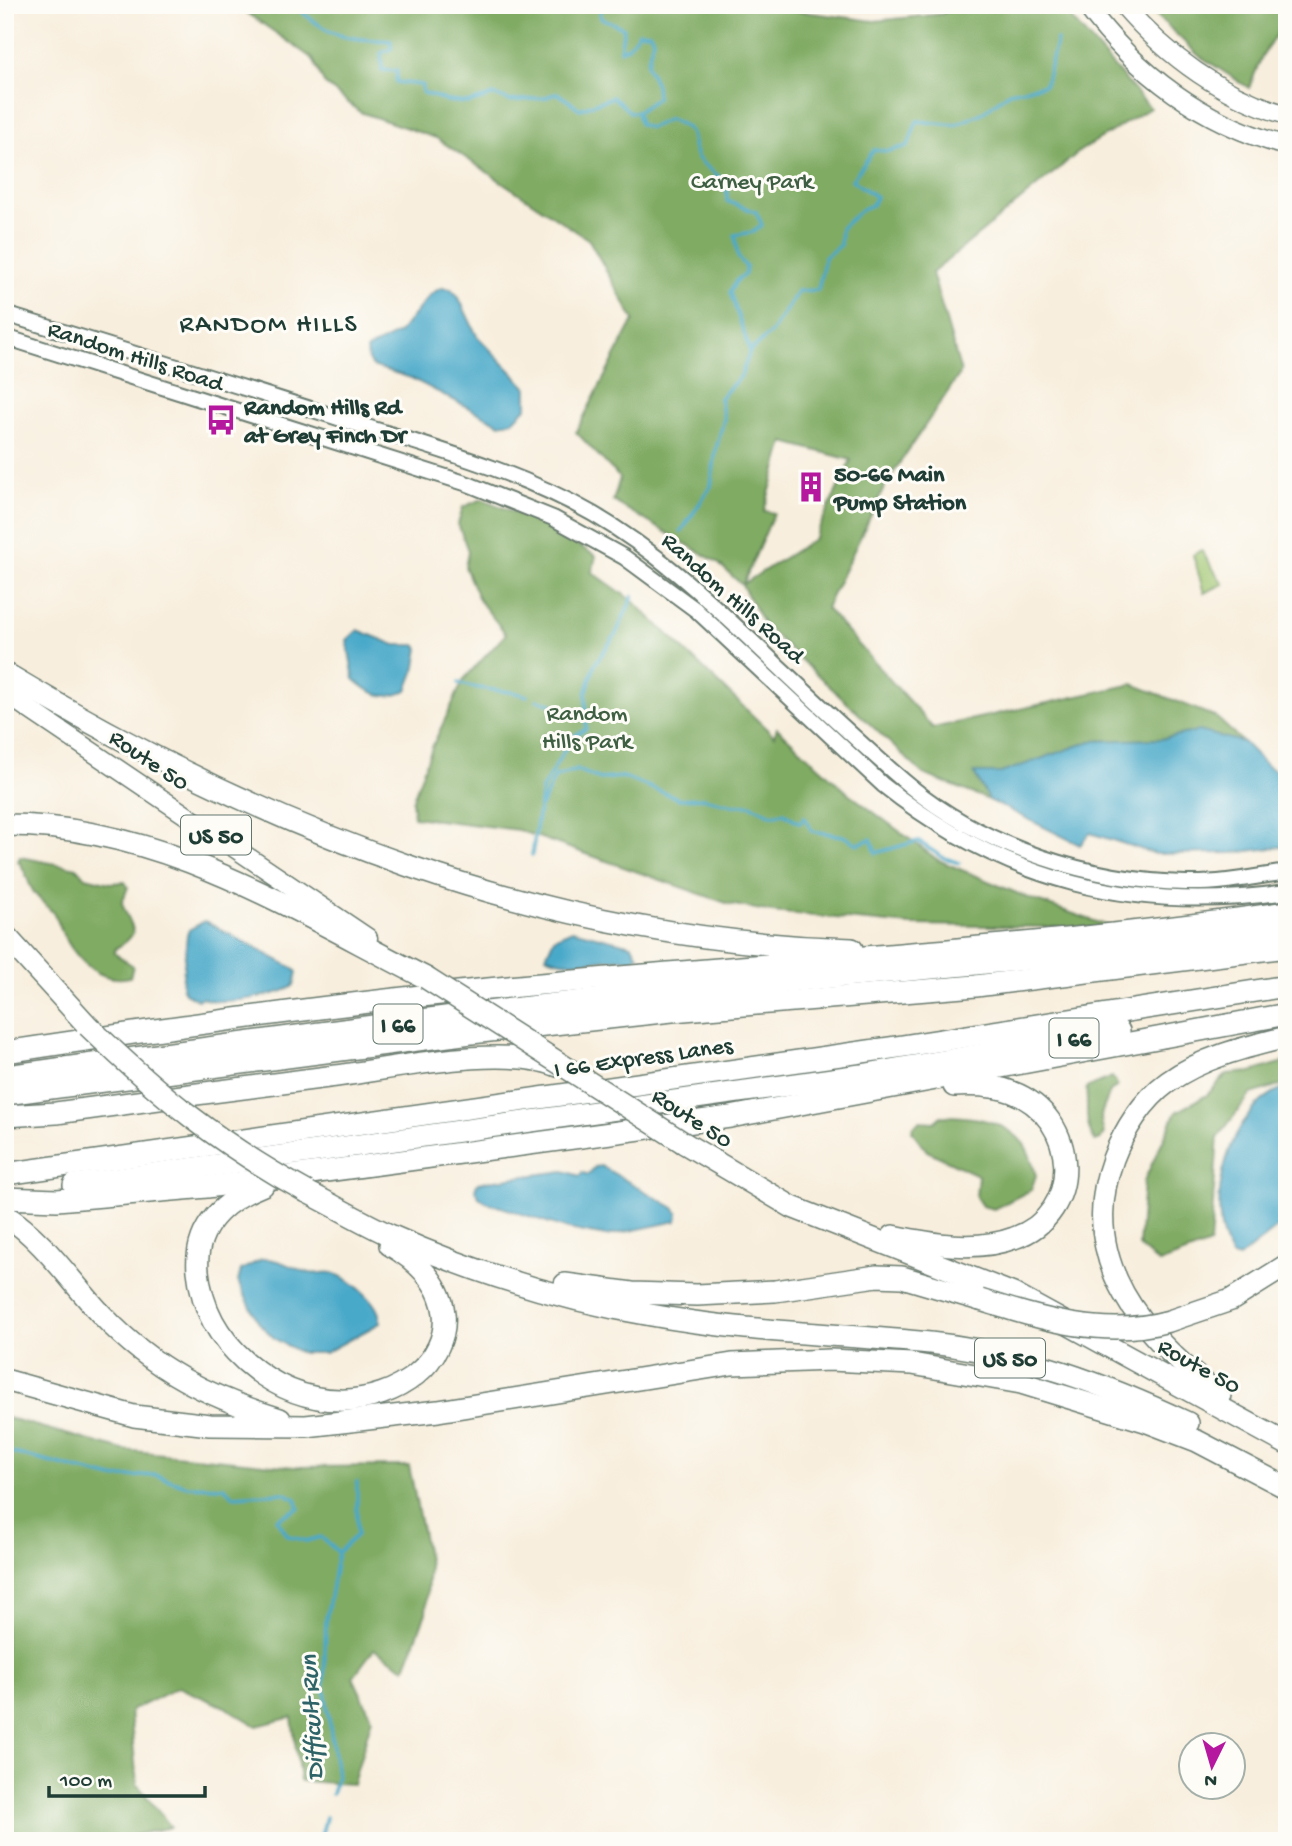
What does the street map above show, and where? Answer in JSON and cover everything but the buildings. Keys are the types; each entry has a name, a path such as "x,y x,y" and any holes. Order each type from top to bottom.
{"highway":[{"path":"5,673 137,748 282,819 387,860 522,902 611,923 750,942 843,949 956,949"},
{"path":"5,825 67,829 122,838 155,847 247,886 426,978"},
{"path":"5,1052 223,1019 517,986 1165,930 1287,912"},
{"name":"I 66","path":"5,1076 628,996 1053,958 1287,929"},
{"name":"US 50","path":"5,935 88,1026 193,1122 303,1194 391,1236 546,1290 599,1305 651,1315 828,1337 932,1343 999,1355 1058,1371 1136,1400 1207,1432 1287,1476"},
{"name":"I 66 Express Lanes","path":"5,1094 471,1033 744,1004 976,986 1287,947"},
{"name":"Route 50","path":"426,978 764,1192 822,1220 952,1268 1013,1294 1284,1442"},
{"name":"I 66 Express Lanes","path":"5,1174 897,1047 1287,986"},
{"name":"I 66","path":"5,1197 861,1074 1287,1005"},
{"path":"5,1197 57,1200 207,1187 297,1172 730,1117 1287,1014"},
{"path":"1284,1442 1203,1382 1148,1330 1118,1287 1105,1250 1103,1207 1104,1191 1118,1147 1128,1128 1158,1091 1198,1065 1287,1037"},
{"path":"5,1116 55,1113 414,1065 506,1057 543,1061 577,1074"},
{"path":"822,1220 909,1240 943,1244 994,1243 1034,1229 1049,1216 1066,1182 1065,1153 1053,1125 1033,1104 1013,1092 994,1087 957,1086 895,1096 851,1096"},
{"path":"297,1172 243,1193 219,1211 209,1223 200,1242 197,1262 203,1302 228,1345 255,1370 293,1391 345,1400 371,1397 399,1389 428,1364 439,1342 443,1317 432,1280 411,1258 303,1194"},
{"path":"5,1215 36,1241 131,1344 164,1370 213,1396 306,1426"},
{"path":"427,1250 560,1283 632,1293 733,1295 877,1276 902,1277 1042,1320 1072,1325 1140,1327 1169,1321 1231,1300 1287,1265"},
{"path":"5,1380 134,1416 210,1425 306,1426 438,1410 732,1364 868,1361 982,1375 1065,1396 1197,1441 1287,1488"}],"main road":[{"path":"1086,5 1120,47 1171,93 1226,124 1287,146"},
{"path":"1123,5 1161,46 1195,72 1243,98 1287,115"},
{"name":"Route 50","path":"5,693 426,978"}],"street":[{"name":"Random Hills Road","path":"5,314 427,446 542,488 593,514 642,545 701,592 914,789 959,819 1025,851 1081,868 1132,879 1174,882 1231,881 1287,872"},
{"name":"Random Hills Road","path":"5,337 468,484 553,518 624,557 696,610 883,785 914,809 971,845 1009,862 1070,883 1128,896 1214,901 1287,892"}],"green space":[{"name":"Carney Park","path":"236,5 751,5 874,21 942,14 959,5 1063,5 1069,16 1150,108 1080,151 932,273 961,372 887,482 826,608 933,728 1133,684 1216,717 1243,742 1198,731 1161,739 1091,741 1001,773 974,773 989,800 923,774 764,625 742,585 718,563 613,501 620,478 576,432 634,320 589,240 436,138 360,112 324,83 313,59","holes":["784,442 851,460 814,539 743,584 774,513 764,511"]},
{"path":"1146,5 1287,5 1287,19 1280,23 1280,29 1262,56 1249,88 1198,55"},
{"name":"Random Hills Park","path":"482,499 539,522 596,556 592,572 633,601 774,736 777,728 848,793 938,860 1031,899 1114,928 910,925 772,912 729,904 518,830 414,817 412,801 433,745 464,679 506,634 479,600 465,567 468,551 458,524 463,507"},
{"path":"1201,550 1223,584 1204,593 1193,555"},
{"path":"20,857 77,868 86,877 110,883 125,882 128,887 122,903 131,923 132,933 114,953 133,966 130,977 100,974 84,963 63,935 54,914 32,889 18,861"},
{"path":"1287,1061 1287,1083 1251,1094 1218,1137 1210,1244 1159,1263 1139,1246 1144,1181 1176,1112 1207,1095 1227,1074 1251,1072"},
{"path":"1112,1077 1118,1086 1110,1091 1101,1115 1104,1133 1101,1139 1095,1141 1088,1122 1086,1088"},
{"path":"941,1116 986,1121 1007,1129 1016,1136 1026,1147 1036,1175 1031,1190 994,1209 982,1206 976,1197 978,1175 927,1151 912,1131 920,1121 934,1122"},
{"path":"5,1417 123,1450 294,1467 409,1466 429,1565 426,1613 405,1668 374,1649 353,1677 372,1718 353,1784 300,1781 292,1717 257,1726 225,1707 178,1687 130,1711 137,1784 171,1827 108,1841 5,1841"}],"water":[{"path":"441,288 451,289 458,296 477,336 527,388 527,407 513,421 500,424 411,378 372,366 368,360 367,349 399,333 431,294"},
{"path":"358,630 395,645 416,645 419,648 416,667 407,690 400,694 379,695 354,679 347,640"},
{"path":"1198,731 1243,742 1268,767 1287,776 1287,846 1232,853 1156,854 1090,833 1080,845 989,800 974,773 1001,773 1091,741 1161,739"},
{"path":"205,921 293,968 297,972 294,985 277,993 233,1000 208,1000 202,997 198,1000 185,993 182,986 187,935 189,930"},
{"path":"572,930 632,945 638,956 631,960 568,962 546,956 554,938"},
{"path":"1287,1087 1287,1220 1239,1258 1232,1256 1223,1236 1219,1212 1220,1186 1226,1160 1236,1136 1250,1114 1267,1097"},
{"path":"601,1166 674,1208 678,1214 677,1221 606,1236 568,1229 486,1202 479,1197 475,1188 478,1183 487,1181 564,1171 580,1176 582,1172 588,1175 595,1167"},
{"path":"262,1259 275,1260 310,1273 332,1273 347,1280 364,1292 376,1307 380,1323 325,1353 301,1353 275,1339 259,1323 238,1282 241,1270"}],"waterway":[{"path":"294,5 318,25 338,35 391,41 391,49 381,53 382,70 397,71 396,82 422,85 422,92 447,101 468,103 495,95 510,101 544,98 557,93 580,109 613,97 630,112 637,112"},
{"path":"605,5 600,13 601,18 624,28 620,50 628,47 639,32 650,33 653,39 647,65 656,85 657,98 637,112 640,124 650,128 669,119 686,127 691,134 697,157 727,184 727,201 756,212 762,225 753,232 735,235 738,257 746,267 745,274 736,281 730,292 750,351"},
{"name":"Difficult Run","path":"681,532 711,486 716,449 724,419 720,398 741,376 750,351 771,333 798,291 818,290 825,257 840,245 841,228 862,209 872,205 876,197 852,180 874,150 888,151 908,146 917,121 955,125 984,112 1009,92 1045,85 1057,40"},
{"name":"Difficult Run","path":"532,855 542,789 572,737 586,729 586,694 595,664 616,634 633,596"},
{"path":"459,683 527,696"},
{"path":"537,700 551,703 554,708 587,716"},
{"path":"541,806 555,777 577,770 600,779 623,777 680,799 703,798 733,805 751,805 772,815 784,813 800,823 804,817 812,831 843,836 858,844 871,839 876,853 918,841 942,857 959,863"},
{"path":"5,1451 113,1478 155,1475 187,1486 224,1487 233,1496 284,1493 296,1499 299,1508 277,1519 288,1536 306,1541 321,1537 338,1552"},
{"name":"Difficult Run","path":"332,1794 337,1776 324,1683 326,1619 338,1552 357,1535 357,1482"},
{"name":"Difficult Run","path":"320,1841 326,1817"}],"place":[{"name":"Random Hills Rd at Grey Finch Dr","path":"221,420"},
{"name":"50-66 Main Pump Station","path":"811,487"}],"district":[{"name":"RANDOM HILLS","path":"269,322"}]}
